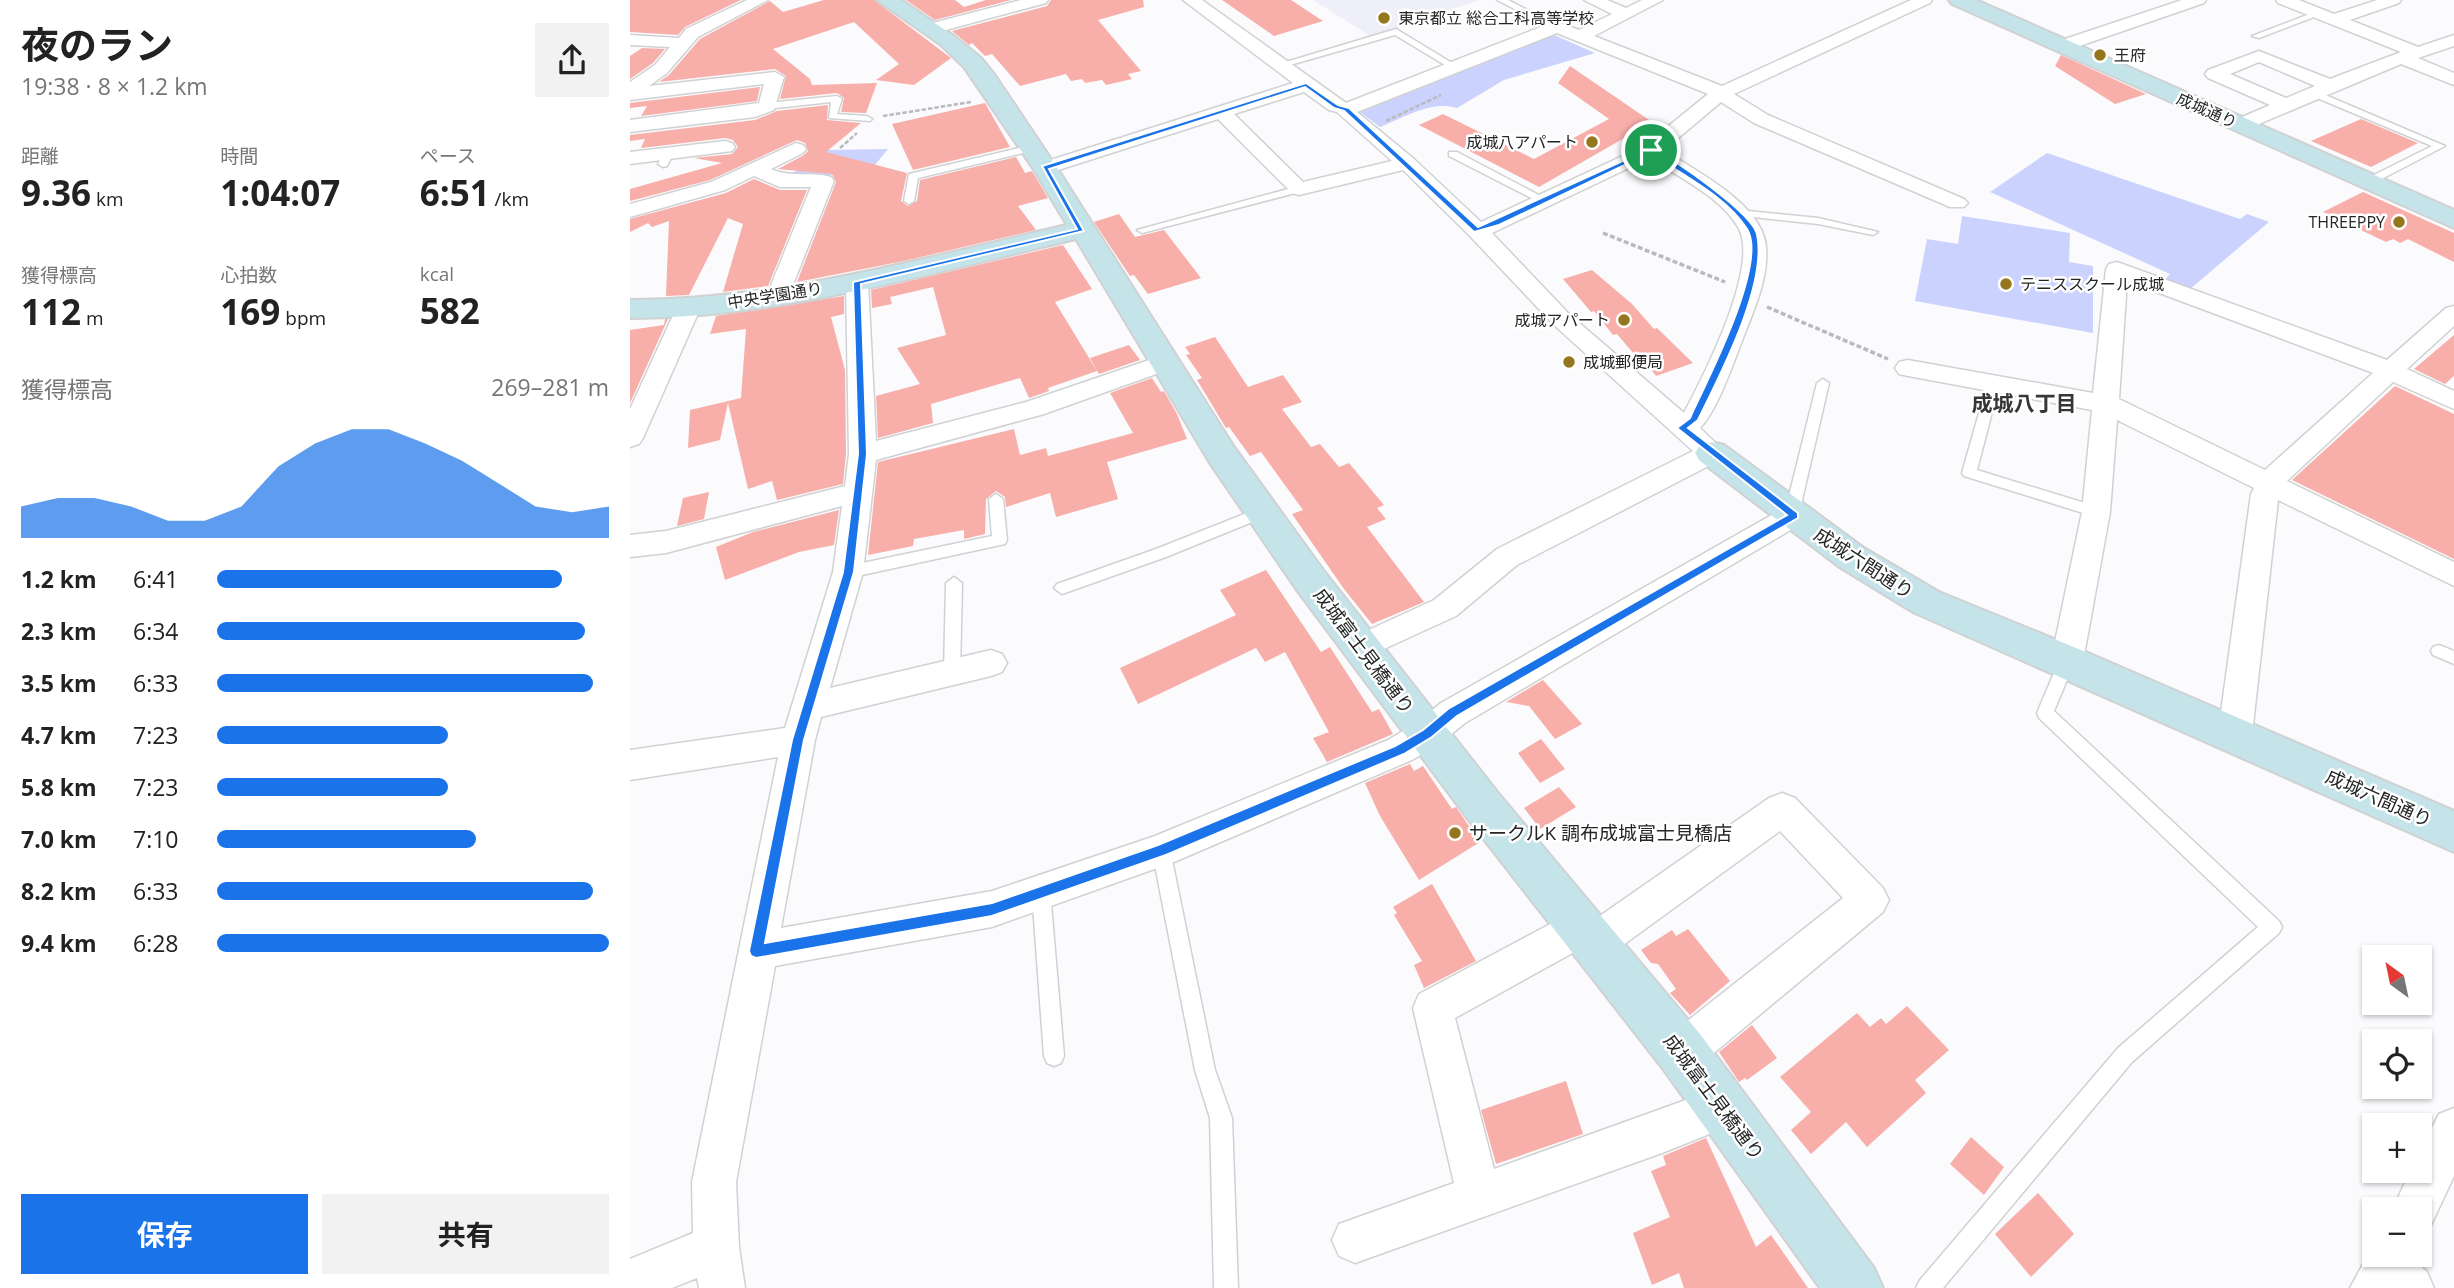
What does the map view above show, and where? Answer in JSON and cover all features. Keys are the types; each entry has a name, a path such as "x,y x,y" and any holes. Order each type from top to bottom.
{"street":[{"path":"630,92 661,69 692,33 760,0"},
{"name":"成城富士見橋通り","path":"887,0 931,29 972,62 999,97 1164,363 1262,512 1360,648 1682,1052 1849,1286"},
{"path":"931,29 1040,0"},
{"name":"成城六間通り","path":"1191,0 1336,106 1347,109 1477,230 1562,320 1682,428 1851,557 1926,602 2235,734 2454,832"},
{"path":"1592,0 1627,13"},
{"path":"1580,36 1655,0"},
{"path":"1477,230 1651,150 1720,94 1924,0"},
{"name":"成城通り","path":"1959,0 2454,220"},
{"path":"2062,46 2198,0"},
{"path":"2284,0 2409,56 2454,80"},
{"path":"2326,17 2393,0"},
{"path":"1347,109 1557,27 1710,87 1761,119 1957,203"},
{"path":"630,40 684,43"},
{"path":"2240,125 2330,86 2454,40"},
{"path":"2286,105 2214,74 2259,57 2330,86"},
{"path":"630,92 775,77 767,106 755,111 630,126"},
{"path":"1038,158 1220,111 1306,85"},
{"path":"1220,111 1298,190 1407,163"},
{"path":"630,158 665,159 724,147"},
{"path":"630,211 718,186 796,149"},
{"path":"1651,150 1738,213 1753,232 1755,261 1748,292 1729,344 1698,411 1693,420 1682,428"},
{"path":"755,169 780,181 824,181 779,295"},
{"name":"中央学園通り","path":"630,309 688,309 857,282 1081,230"},
{"path":"2067,661 2096,512 2117,270 2389,370 2454,401"},
{"path":"630,1282 719,1268 713,1181 798,740 848,572 863,454 857,282"},
{"path":"630,438 688,309"},
{"path":"2235,734 2265,494 2270,484 2275,475 2454,313"},
{"path":"863,454 1035,408 1164,363"},
{"path":"1908,368 2107,404 2454,575"},
{"path":"1360,648 1445,608 1507,557 1712,453"},
{"path":"630,546 666,542 859,492"},
{"path":"756,951 992,909 1161,850 1400,750 1427,734 1453,713 1794,515"},
{"path":"808,707 991,663"},
{"path":"630,765 798,740"},
{"path":"1479,1196 1433,1008 1588,935 1782,809 1870,900 1682,1052"},
{"path":"1356,1240 1662,1132 1722,1108"},
{"path":"2421,1197 2454,1129"}],"lane":[{"path":"1501,0 1557,27"},
{"path":"2256,36 2326,17"},
{"path":"1280,65 1396,32 1453,66"},
{"path":"2313,93 2440,146 2368,182"},
{"path":"767,106 837,99 832,116 867,119"},
{"path":"1453,154 1545,201"},
{"path":"909,201 914,172 1038,158"},
{"path":"1142,230 1298,190"},
{"path":"1738,213 1818,220 1873,232"},
{"path":"1794,515 1795,500 1823,383"},
{"path":"1993,385 1969,473 2096,512"},
{"path":"848,572 1000,540 996,499"},
{"path":"1062,588 1161,553 1262,512"},
{"path":"952,673 954,583"},
{"path":"1928,1288 2125,1055 2272,927 2045,713 2067,661"},
{"path":"1161,850 1205,1070 1221,1118 1226,1288"},
{"path":"1041,892 1054,1056"}],"path":[{"path":"867,119 999,97"}],"shaded area":[{"name":"東京都立 総合工科高等学校","path":"1313,0 1479,0 1372,37"},
{"path":"1554,35 1595,53 1504,80 1457,108 1428,108 1380,127 1360,112"},
{"path":"888,149 866,176 791,174 826,150"},
{"path":"2047,153 2240,219 2247,214 2269,222 2189,290 2165,280 2170,274 1990,192"},
{"name":"テニススクール成城","path":"1962,216 2070,233 2069,262 2093,266 2093,333 1915,301 1927,239 1958,244"}],"building":[{"path":"630,0 741,0 685,27 678,35 630,32"},
{"path":"824,0 874,0 951,58 914,85 876,80 899,64 854,22 773,49 810,79 812,85 877,83 866,113 841,112 844,98 837,93 780,99 786,76 775,69 659,82 669,75 700,39 770,1 783,12"},
{"path":"906,0 955,0 964,7 986,0 1011,0 935,20"},
{"path":"1051,0 1143,0 1144,7 1098,20 1141,71 1128,74 1132,79 1106,85 1102,80 1085,83 1082,79 1071,81 1066,74 1020,86 992,54 985,56 972,43 969,45 952,31 1047,6"},
{"path":"1222,0 1291,0 1323,21 1274,36"},
{"path":"642,48 665,49 653,63 630,79 630,56"},
{"path":"2061,55 2146,94 2115,104 2055,66"},
{"name":"成城八アパート","path":"1570,66 1652,122 1539,187 1419,125 1443,114 1534,159 1609,119 1558,83"},
{"path":"760,87 757,101 641,116 647,106 630,108 630,103"},
{"path":"985,103 1010,147 913,170 892,124"},
{"path":"828,105 827,120 861,123 826,152 907,173 901,201 908,206 917,201 920,180 1016,157 1025,173 1032,171 1048,198 1018,206 1036,230 904,261 797,282 836,182 832,174 778,169 808,151 805,143 797,140 710,180 630,201 630,189 722,163 694,158 732,154 738,147 733,140 725,138 641,148 645,139 630,141 630,135 755,120 777,111"},
{"path":"2361,119 2418,143 2371,167 2311,141"},
{"path":"754,179 780,190 807,190 768,286 723,292 743,224 728,218 689,295 666,296 669,221 652,227 648,223 630,232 630,219 726,193"},
{"path":"2363,192 2454,233 2454,262 2408,239 2400,243 2393,239 2386,242 2323,212"},
{"path":"1119,214 1135,237 1164,230 1201,278 1148,294 1134,275 1130,276 1094,222"},
{"path":"1063,245 1092,289 1055,302 1097,371 1048,388 1049,391 1029,398 1020,378 931,404 933,423 878,438 876,396 920,384 897,348 946,335 933,287 890,297 892,304 872,308 871,290"},
{"name":"成城アパート","path":"1592,270 1693,363 1656,376 1617,334 1613,335 1563,279"},
{"path":"844,296 844,314 831,317 845,370 846,454 843,484 777,500 772,481 748,489 728,403 720,440 688,448 690,410 741,398 746,329 710,334 716,316"},
{"path":"665,319 668,319 630,403 630,330 664,325"},
{"path":"2454,335 2454,376 2445,384 2414,369"},
{"path":"1215,337 1248,387 1283,375 1302,402 1282,409 1311,447 1320,444 1339,467 1349,463 1384,505 1377,508 1386,519 1367,527 1424,602 1372,624 1344,589 1292,514 1303,510 1261,452 1250,456 1229,427 1226,428 1197,380 1202,378 1186,355 1190,354 1185,347"},
{"path":"1129,345 1140,360 1099,374 1090,358"},
{"path":"1152,378 1161,392 1164,391 1187,439 1107,462 1118,499 1056,517 1050,493 1006,507 1005,497 996,491 986,499 985,534 964,539 964,530 914,539 913,546 868,555 878,462 1014,429 1020,455 1046,448 1048,456 1133,433 1110,393"},
{"path":"2395,386 2454,414 2454,559 2292,480"},
{"path":"709,492 704,519 677,526 683,498"},
{"path":"839,510 834,545 799,552 725,580 716,547 753,532"},
{"path":"1266,570 1321,652 1330,647 1372,712 1379,709 1393,734 1327,762 1313,738 1329,732 1285,652 1265,662 1256,648 1138,704 1120,668 1236,615 1220,590"},
{"path":"1543,680 1582,724 1555,739 1529,706 1506,702"},
{"path":"1541,739 1565,769 1540,783 1518,753"},
{"path":"1410,764 1414,771 1423,766 1452,809 1456,807 1480,842 1419,880 1380,816 1365,783"},
{"path":"1559,787 1576,807 1540,829 1524,808"},
{"path":"1432,884 1476,961 1424,988 1414,965 1422,961 1394,915 1397,913 1393,907"},
{"path":"1688,929 1730,981 1690,1015 1670,993 1676,989 1658,964 1651,963 1641,950 1672,930 1676,936"},
{"path":"1907,1006 1949,1050 1915,1080 1926,1093 1867,1147 1846,1122 1811,1154 1791,1130 1811,1112 1780,1077 1857,1013 1870,1027 1881,1018 1886,1024"},
{"path":"1752,1025 1777,1058 1747,1080 1745,1078 1739,1082 1719,1052"},
{"path":"1566,1081 1583,1134 1496,1164 1481,1110"},
{"path":"1971,1137 2004,1167 1984,1195 1950,1164"},
{"path":"1706,1138 1756,1247 1771,1235 1808,1288 1684,1288 1679,1273 1652,1285 1633,1233 1670,1217 1651,1171 1666,1165 1663,1156"},
{"path":"2038,1193 2074,1234 2031,1277 1995,1234"}],"place":[{"name":"東京都立 総合工科高等学校","path":"1384,18"},
{"name":"王府","path":"2100,55"},
{"name":"成城八アパート","path":"1592,142"},
{"name":"THREEPPY","path":"2399,222"},
{"name":"テニススクール成城","path":"2006,284"},
{"name":"成城アパート","path":"1624,320"},
{"name":"成城郵便局","path":"1569,362"},
{"name":"サークルK 調布成城富士見橋店","path":"1455,833"}],"district":[{"name":"成城八丁目","path":"2024,404"}],"route":[{"path":"1306,85 1336,106 1347,109 1346,111 1407,163 1477,230 1497,224 1651,150 1734,208 1753,232 1755,261 1748,292 1729,344 1698,411 1693,420 1682,428 1794,515 1453,713 1427,734 1400,750 1161,850 992,909 756,951 798,740 848,572 863,454 857,282 1081,230 1045,168 1306,85"}]}
